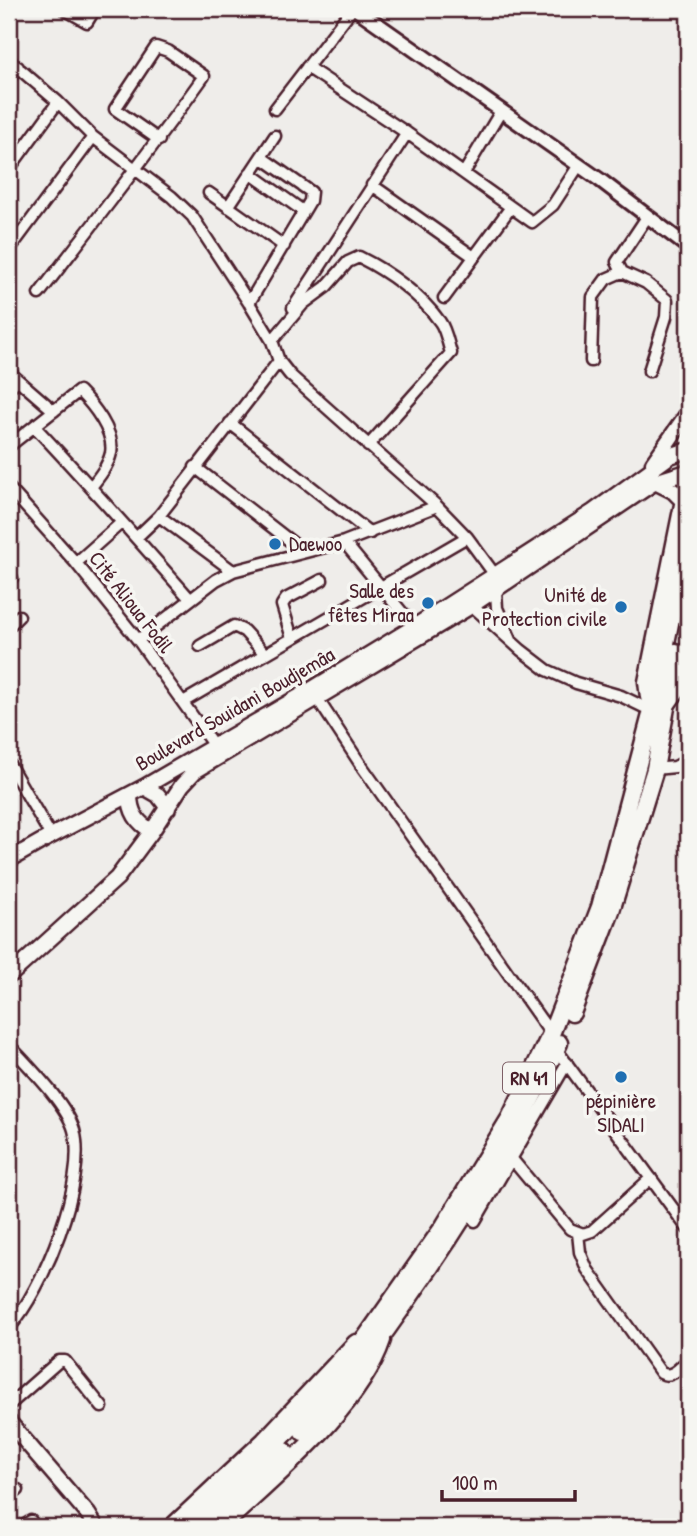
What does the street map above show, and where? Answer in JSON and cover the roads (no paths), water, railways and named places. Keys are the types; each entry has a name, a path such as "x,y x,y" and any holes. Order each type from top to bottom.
{"main road":[{"path":"683,501 650,478 688,413"},
{"path":"688,450 684,463 688,474 646,682 648,697 657,709 679,689 688,650"},
{"name":"Boulevard Souidani Boudjemâa","path":"9,976 105,891 195,771 317,698 467,601 600,507 650,478 675,453 688,450"},
{"name":"Boulevard Souidani Boudjemâa","path":"650,478 688,474"},
{"name":"RN 41","path":"206,1527 319,1416 352,1377 489,1155 554,1041 599,946 655,769 657,709 688,536"},
{"name":"RN 41","path":"554,1041 600,907 657,709 688,589"},
{"name":"Boulevard Souidani Boudjemâa","path":"9,860 144,787 414,627 467,601"},
{"path":"144,787 158,795 168,808"},
{"path":"130,795 131,808 137,819 152,831"},
{"path":"221,1527 333,1417 369,1371 379,1332"},
{"name":"RN 41","path":"176,1527 309,1410 379,1332"},
{"path":"9,1422 92,1521 102,1527"}],"street":[{"path":"9,13 12,9"},
{"path":"64,9 87,22 95,9"},
{"path":"275,109 354,9 579,166 687,247"},
{"path":"38,294 136,171 159,140 204,76 168,51 156,47 115,109 159,140"},
{"path":"9,60 58,102 93,137 172,197 192,216 272,341 279,361 296,381 437,506 467,537 495,582 498,614 511,640"},
{"path":"9,79 18,67"},
{"path":"307,67 407,133 532,222 553,205 579,166"},
{"path":"9,169 58,102"},
{"path":"464,173 501,111"},
{"path":"272,341 407,133"},
{"path":"228,207 275,136"},
{"path":"9,250 93,137"},
{"path":"249,303 310,201 311,192 261,158"},
{"path":"250,173 303,211"},
{"path":"372,185 474,257"},
{"path":"209,193 284,246"},
{"path":"444,298 511,207"},
{"path":"647,217 617,262 622,272 646,283 667,300 666,317 649,371"},
{"path":"272,341 303,304 326,287 348,262 359,257 379,267 416,296 442,324 451,353 368,446"},
{"path":"591,361 593,297 606,279 622,272"},
{"path":"136,538 159,516 279,361"},
{"path":"9,372 54,411"},
{"path":"9,387 18,380"},
{"path":"9,446 79,391 95,407 104,423 112,451 104,470 91,487"},
{"path":"230,423 370,533"},
{"path":"35,427 190,599"},
{"path":"195,467 303,551"},
{"name":"Cité Alioua Fodil","path":"9,488 76,563 138,640 214,746"},
{"path":"138,640 216,580 233,571 344,542 437,506"},
{"path":"159,516 233,571"},
{"path":"76,563 121,523"},
{"path":"183,702 467,537"},
{"path":"344,542 414,627"},
{"path":"292,638 282,605 286,598 322,580"},
{"path":"467,601 527,656 547,670 576,683 657,709"},
{"path":"9,626 19,616"},
{"path":"200,646 234,626 244,631 265,654"},
{"path":"317,698 567,1063 688,1229"},
{"path":"655,769 675,767 688,760"},
{"path":"9,764 13,781 51,836"},
{"path":"9,1045 66,1112 74,1130 77,1156 68,1204 56,1245 41,1282 24,1311 9,1328"},
{"path":"475,1221 567,1063"},
{"path":"512,1158 570,1229 578,1233 592,1231 651,1178"},
{"path":"578,1233 580,1252 587,1269 661,1373 666,1376 672,1374 688,1360"},
{"path":"9,1405 59,1361 65,1362 102,1407"},
{"path":"9,1497 18,1490"}],"place":[{"name":"Daewoo","path":"275,544"},
{"name":"Salle des fêtes Miraa","path":"428,603"},
{"name":"Unité de Protection civile","path":"621,607"},
{"name":"pépinière SIDALI","path":"621,1077"}]}
